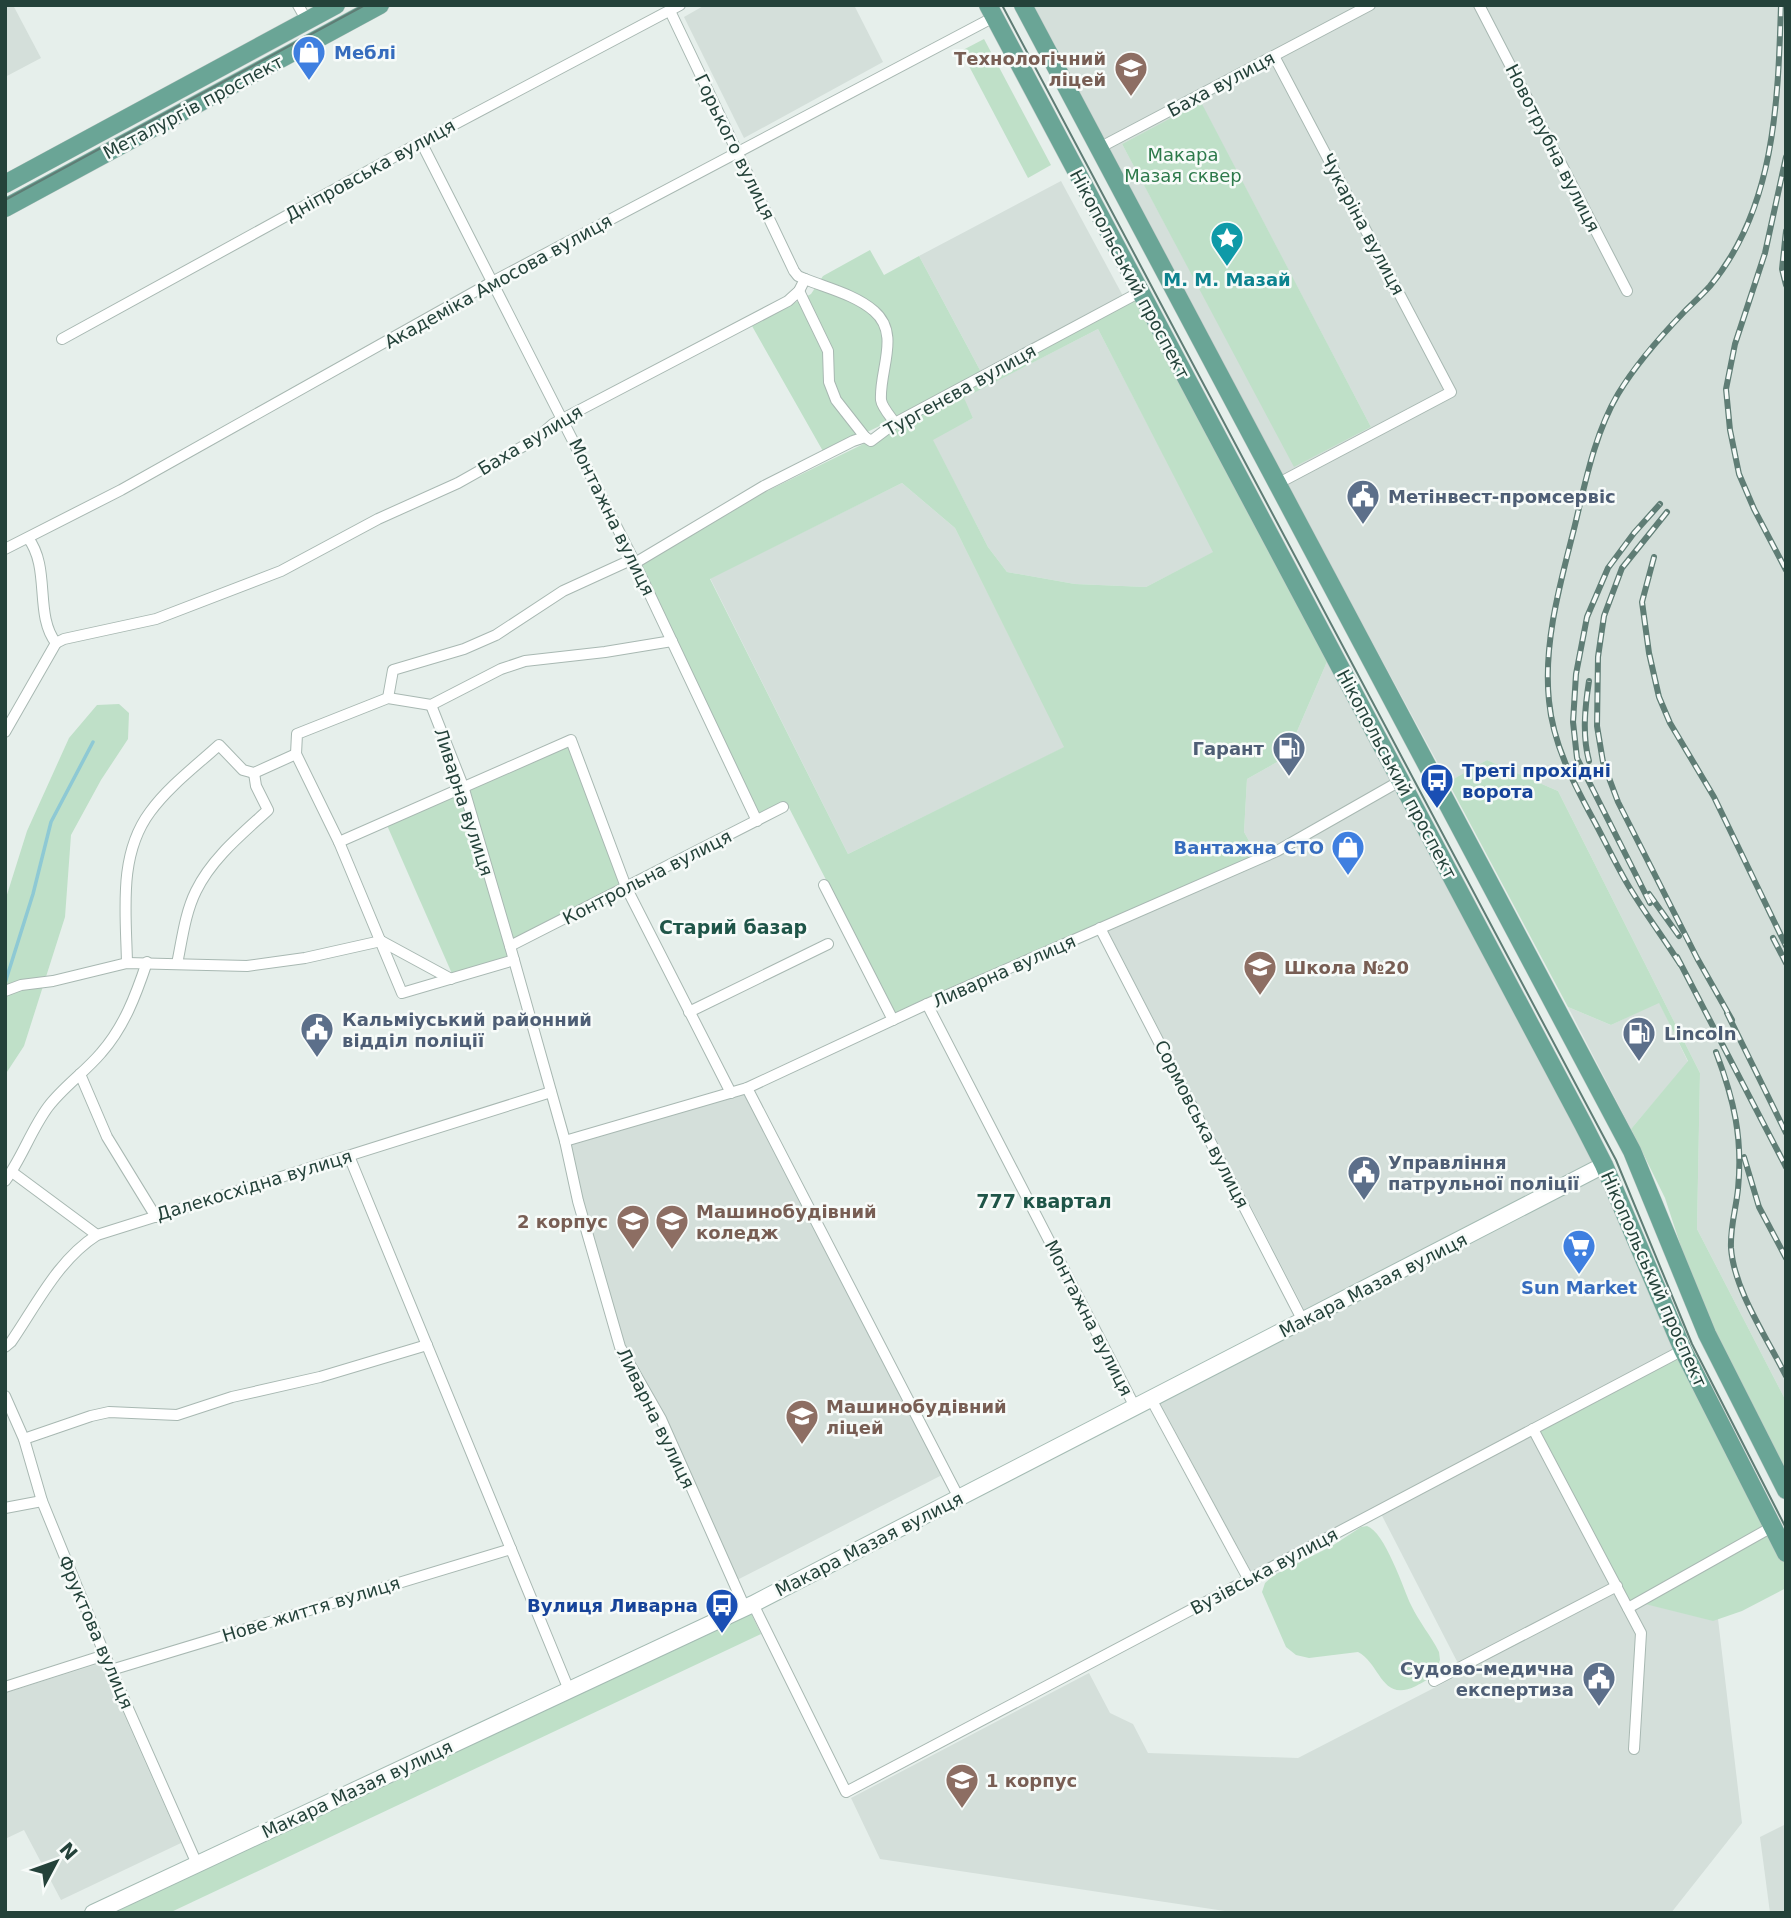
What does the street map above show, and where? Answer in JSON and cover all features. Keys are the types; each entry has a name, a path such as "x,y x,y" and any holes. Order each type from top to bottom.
{"main road":[{"name":"Металургів проспект","path":"5,184 303,13 336,5"},
{"name":"Металургів проспект","path":"5,208 380,5"},
{"name":"Нікопольський проспект","path":"1023,5 1632,1151 1707,1334 1786,1490"},
{"name":"Нікопольський проспект","path":"991,11 1604,1166 1683,1350 1779,1523 1786,1553"},
{"path":"303,13 317,39"},
{"name":"Баха вулиця","path":"1072,163 1099,148"},
{"name":"Ливарна вулиця","path":"1400,781 1427,766"},
{"name":"Макара Мазая вулиця","path":"93,1913 749,1606 1632,1151"}],"street":[{"name":"Баха вулиця","path":"1099,148 1370,5"},
{"name":"Новотрубна вулиця","path":"1479,5 1627,291"},
{"name":"Дніпровська вулиця","path":"62,339 421,142 675,8"},
{"name":"Горького вулиця","path":"675,8 737,152 794,271 805,279"},
{"name":"Академіка Амосова вулиця","path":"5,549 121,490 492,282 737,152 991,11"},
{"name":"Чукаріна вулиця","path":"1274,55 1451,392 1277,484"},
{"name":"Монтажна вулиця","path":"421,142 634,561 757,821"},
{"name":"Баха вулиця","path":"56,643 156,619 281,570 378,519 458,483 536,439 548,427 788,301 799,291 805,279"},
{"path":"805,279 852,298 873,309 880,317 888,339 881,400 895,423"},
{"path":"799,291 828,351 829,382 836,400 865,437"},
{"name":"Тургенєва вулиця","path":"388,698 393,670 464,649 496,635 563,591 634,561 764,486 865,437 872,441 895,423 1140,292"},
{"path":"5,732 56,643 48,631 37,551 28,538"},
{"path":"514,961 402,993 340,842 296,754 297,734 388,698 431,705 525,661 672,641"},
{"name":"Ливарна вулиця","path":"431,705 463,786 565,1141 578,1201 620,1347 661,1419 749,1606 846,1792"},
{"path":"340,842 571,740 626,887 731,1093"},
{"path":"127,963 126,887 129,858 137,834 149,813 169,790 219,745 243,770 254,773 296,754"},
{"path":"177,964 195,892 228,847 268,810 256,786 254,773"},
{"name":"Ливарна вулиця","path":"565,1141 747,1088 927,1004 1277,851 1400,781"},
{"name":"Контрольна вулиця","path":"510,946 783,807"},
{"path":"824,885 894,1020"},
{"name":"Сормовська вулиця","path":"1100,928 1303,1321"},
{"path":"5,991 21,985 53,981 127,963 247,966 305,958 381,941 451,979"},
{"path":"689,1012 828,944"},
{"path":"97,1235 9,1176 50,1104 101,1054 117,1032 136,996 147,962"},
{"name":"Монтажна вулиця","path":"927,1004 1135,1407"},
{"path":"80,1074 107,1137 156,1217"},
{"path":"747,1088 959,1498"},
{"name":"Далекосхідна вулиця","path":"5,1347 65,1261 97,1235 551,1092"},
{"path":"349,1156 569,1690"},
{"path":"24,1440 109,1412 177,1415 232,1397 320,1377 426,1345"},
{"name":"Вузівська вулиця","path":"846,1792 1683,1350"},
{"name":"Фруктова вулиця","path":"5,1396 24,1440 42,1501 111,1670 197,1864"},
{"name":"Монтажна вулиця","path":"1151,1399 1249,1580"},
{"path":"1533,1429 1641,1633 1634,1749"},
{"path":"5,1508 42,1501"},
{"path":"1628,1608 1779,1523"},
{"name":"Нове життя вулиця","path":"111,1670 511,1549"},
{"path":"1434,1681 1617,1587"},
{"path":"5,1687 105,1655"}],"shaded area":[{"path":"5,5 13,5 41,58 5,77"},
{"path":"705,5 854,5 883,62 744,138 684,17"},
{"path":"1027,5 1786,5 1786,1401 1697,1229 1700,1073 1558,791 1487,760 1448,782","holes":["1201,103 1371,427 1295,466 1122,144"]},
{"path":"1061,181 1123,296 981,372 919,256"},
{"path":"1098,329 1214,552 1146,587 1075,584 1007,572 988,547 932,439 973,418 963,398"},
{"path":"902,483 955,528 1065,747 848,854 710,578"},
{"path":"1329,657 1394,779 1257,855 1244,832 1247,779 1286,757"},
{"path":"1398,787 1599,1165 1307,1315 1108,931 1279,855"},
{"path":"1659,1002 1688,1062 1631,1129 1568,1007 1611,1025"},
{"path":"745,1094 942,1475 737,1580 624,1345 582,1200 571,1145"},
{"path":"1602,1171 1681,1356 1718,1619 1742,1823 1671,1913 1238,1913 880,1859 851,1798 1089,1673 1110,1713 1133,1724 1148,1753 1298,1758 1463,1673 1377,1506 1250,1572 1157,1400"},
{"path":"101,1663 181,1843 61,1900 24,1830 5,1839 5,1693"},
{"path":"1786,1824 1786,1913 1770,1913 1760,1837"}],"green space":[{"path":"984,39 1051,165 1028,178 961,51"},
{"name":"Макара Мазая сквер","path":"1201,102 1371,427 1294,467 1122,144"},
{"path":"870,250 884,275 919,256 981,372 824,453 752,326 811,294 823,276"},
{"path":"1139,298 1329,657 1286,757 1247,779 1244,832 1257,855 895,1014 786,802 758,815 641,565 765,492 890,431","holes":["1098,329 1213,552 1146,587 1075,584 1007,572 988,547 933,440 973,418 964,398","902,483 955,528 1064,747 848,854 710,579"]},
{"path":"119,704 129,713 128,739 101,780 71,835 65,917 24,1046 5,1075 5,901 27,831 69,738 97,705"},
{"path":"570,743 623,886 512,943 466,787"},
{"path":"1487,760 1558,791 1700,1073 1697,1229 1786,1401 1786,1482 1710,1335 1665,1198 1631,1129 1688,1061 1659,1003 1611,1025 1568,1007 1448,782"},
{"path":"461,789 511,959 453,976 386,823"},
{"path":"1681,1356 1786,1564 1786,1588 1742,1611 1713,1621 1629,1600 1538,1431"},
{"path":"1367,1526 1374,1530 1387,1549 1414,1611 1439,1652 1440,1660 1435,1673 1429,1679 1404,1690 1395,1690 1388,1686 1358,1652 1309,1658 1296,1655 1286,1647 1262,1592 1265,1583 1274,1575"},
{"path":"749,1609 761,1634 169,1913 100,1913"}],"waterway":[{"path":"5,983 33,894 51,822 93,742"}],"tram line":[{"path":"5,200 365,5"},
{"path":"1002,5 1616,1160 1692,1344 1786,1528"}],"railway":[{"path":"1680,964 1623,877 1565,762 1551,717 1548,658 1558,593 1586,477 1610,410 1648,351 1710,286 1732,256 1748,223 1769,153 1778,79 1781,5"},
{"path":"1786,157 1765,253 1735,344 1726,389 1730,430 1739,474 1786,570"},
{"path":"1786,231 1782,269 1786,285"},
{"path":"1650,903 1577,758 1573,722 1576,674 1587,617 1608,568 1660,504"},
{"path":"1667,512 1622,568 1604,616 1598,657 1597,726 1603,762 1618,802 1697,958 1732,1020"},
{"path":"1654,557 1642,602 1659,697 1670,723 1714,797 1786,946"},
{"path":"1589,681 1585,731 1589,761"},
{"path":"1649,894 1679,936"},
{"path":"1773,938 1786,963"},
{"path":"1677,957 1786,1167"},
{"path":"1727,1013 1786,1133"},
{"path":"1716,1052 1728,1086 1738,1136 1738,1189 1731,1240 1733,1264 1745,1297 1786,1376"},
{"path":"1744,1157 1759,1207 1786,1258"}],"place":[{"name":"Меблі","path":"309,82"},
{"name":"Технологічний ліцей","path":"1131,98"},
{"name":"М. М. Мазай","path":"1227,268"},
{"name":"Метінвест-промсервіс","path":"1363,526"},
{"name":"Гарант","path":"1289,778"},
{"name":"Треті прохідні ворота","path":"1437,810"},
{"name":"Вантажна СТО","path":"1348,877"},
{"name":"Школа №20","path":"1260,997"},
{"name":"Кальміуський районний відділ поліції","path":"317,1059"},
{"name":"Lincoln","path":"1639,1063"},
{"name":"Управління патрульної поліції","path":"1364,1202"},
{"name":"2 корпус","path":"633,1251"},
{"name":"Машинобудівний коледж","path":"672,1251"},
{"name":"Sun Market","path":"1579,1276"},
{"name":"Машинобудівний ліцей","path":"802,1446"},
{"name":"Вулиця Ливарна","path":"722,1635"},
{"name":"Судово-медична експертиза","path":"1599,1708"},
{"name":"1 корпус","path":"962,1810"}],"district":[{"name":"Старий базар","path":"733,927"},
{"name":"777 квартал","path":"1044,1201"}]}
